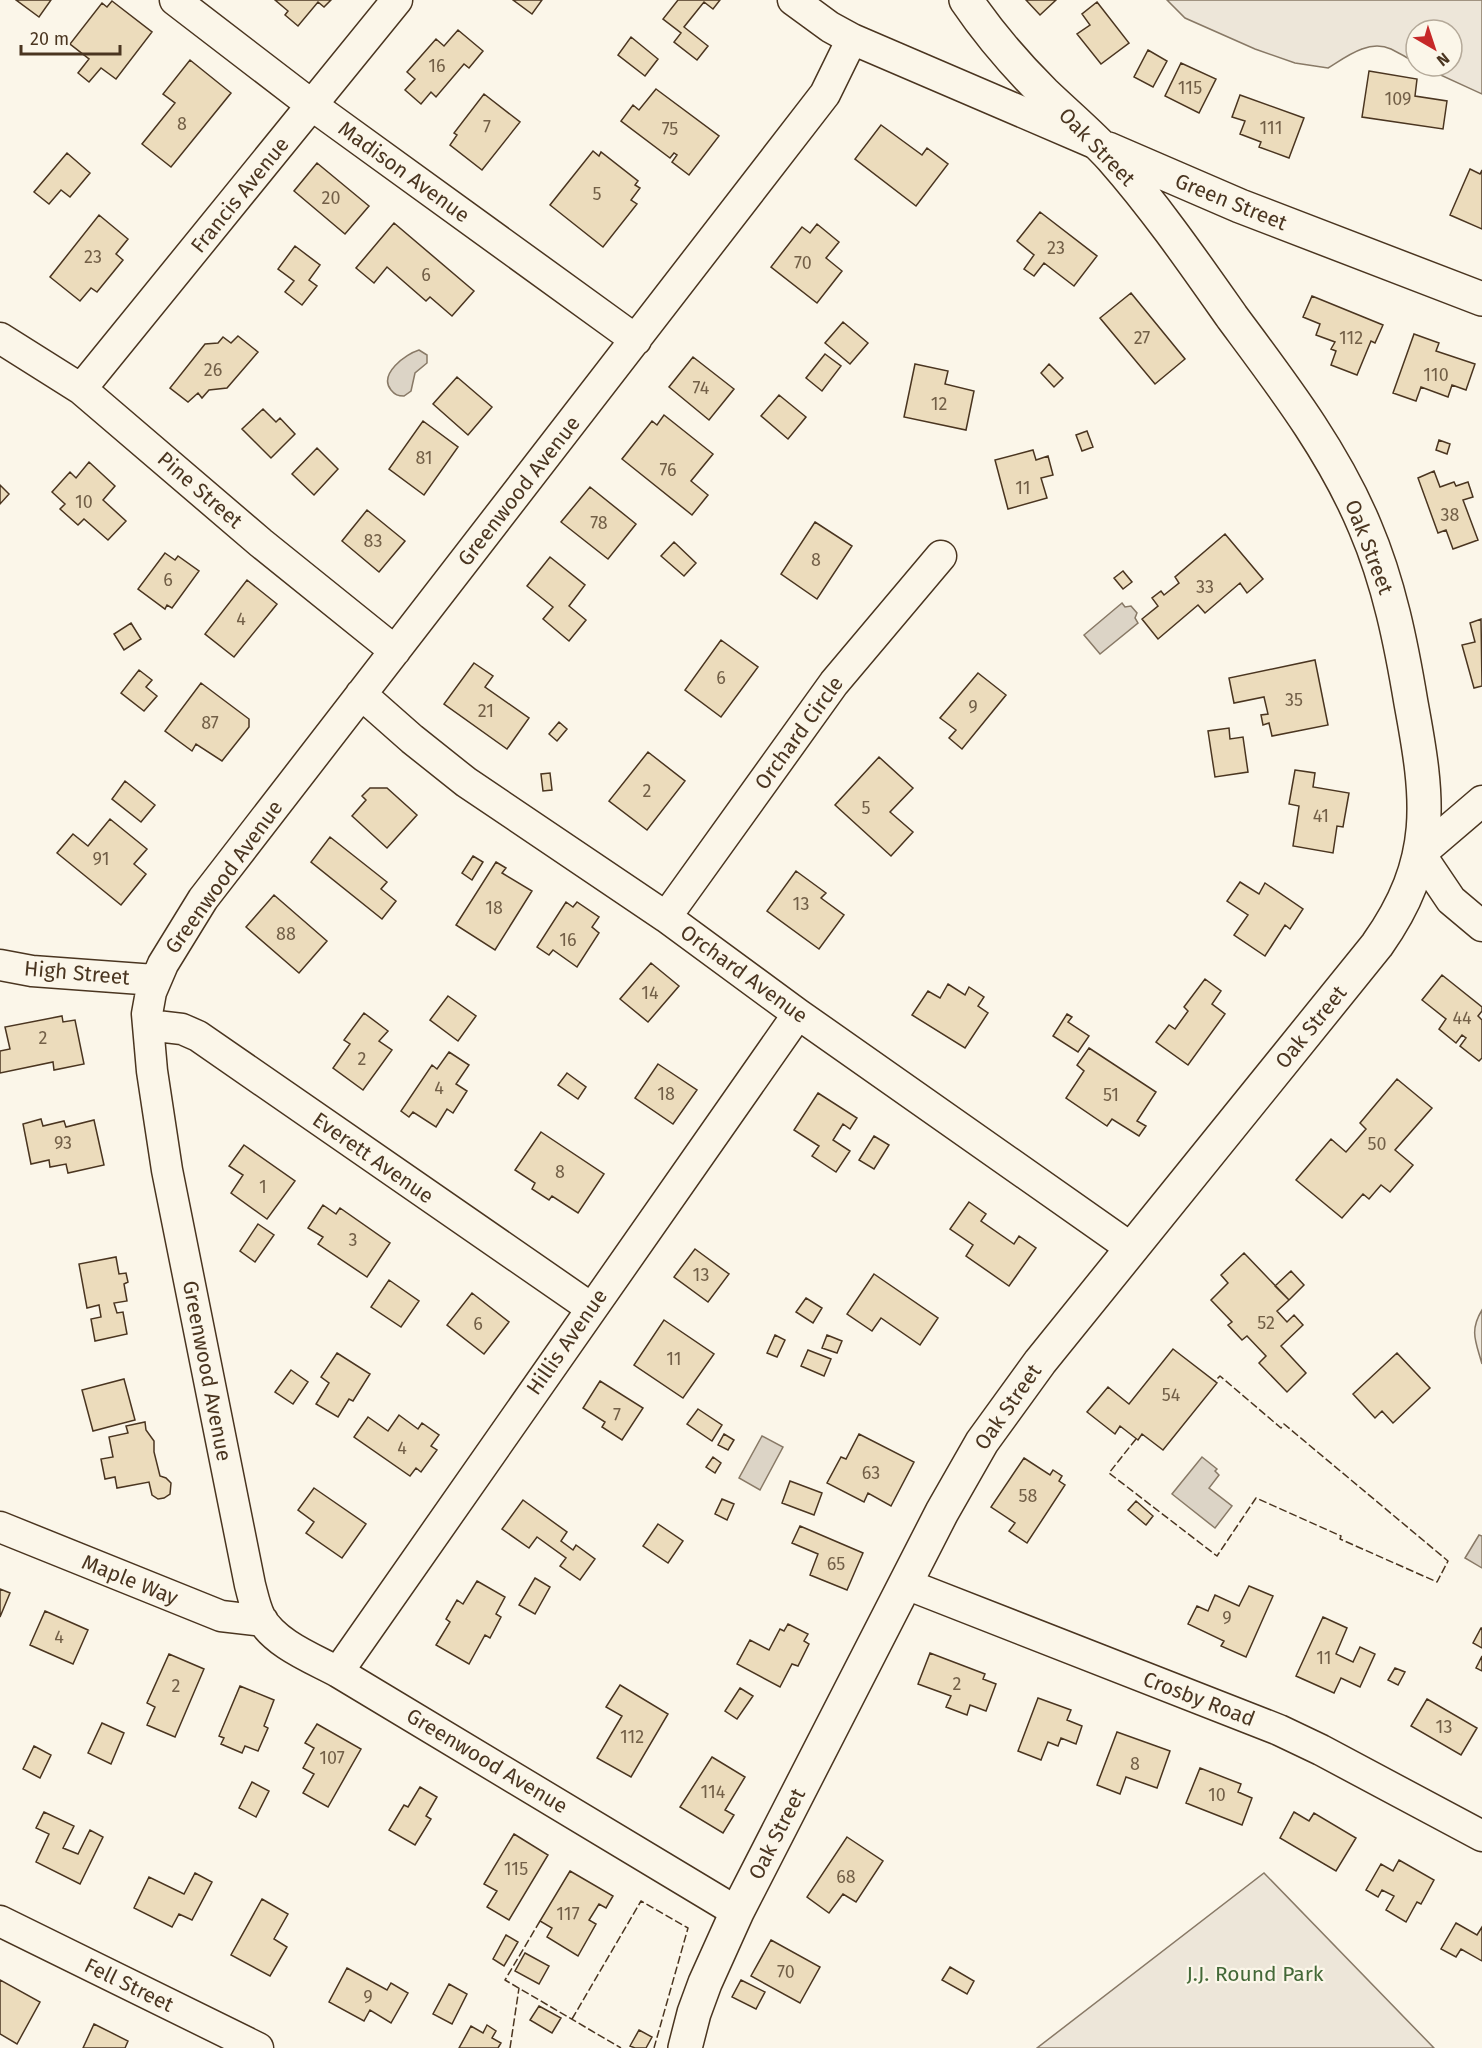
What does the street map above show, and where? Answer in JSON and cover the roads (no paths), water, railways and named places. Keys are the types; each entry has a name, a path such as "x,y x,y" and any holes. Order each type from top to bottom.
{"street":[{"name":"Madison Avenue","path":"175,0 313,106 636,340"},
{"name":"Francis Avenue","path":"81,388 398,0"},
{"path":"793,0 830,27 852,39"},
{"name":"Oak Street","path":"685,2048 705,1983 737,1912 954,1490 998,1418 1131,1248 1377,945 1406,898 1420,854 1425,816 1424,782 1392,609 1365,526 1329,457 1283,387 1133,183 1017,64 988,31 966,0"},
{"name":"Green Street","path":"852,39 1240,206 1482,299"},
{"name":"Greenwood Avenue","path":"737,1912 284,1641 262,1621 252,1593 167,1170 152,1071 148,1004 155,980 172,947 203,899 817,106 833,81 852,39"},
{"name":"Pine Street","path":"0,338 81,388 261,543 395,651"},
{"name":"Orchard Circle","path":"666,917 834,683 941,556"},
{"name":"Orchard Avenue","path":"361,694 466,782 666,917 798,1014 1131,1248"},
{"path":"1482,801 1420,854 1452,900 1482,927"},
{"name":"High Street","path":"0,965 32,971 155,980"},
{"name":"Hillis Avenue","path":"338,1672 798,1014"},
{"name":"Everett Avenue","path":"148,1025 182,1029 198,1036 591,1308"},
{"name":"Maple Way","path":"0,1527 221,1616 262,1621"},
{"name":"Crosby Road","path":"906,1584 1279,1730 1482,1836"},
{"name":"Fell Street","path":"0,1922 258,2048"}],"park label":[{"name":"J.J. Round Park","path":"1255,1974"}]}
